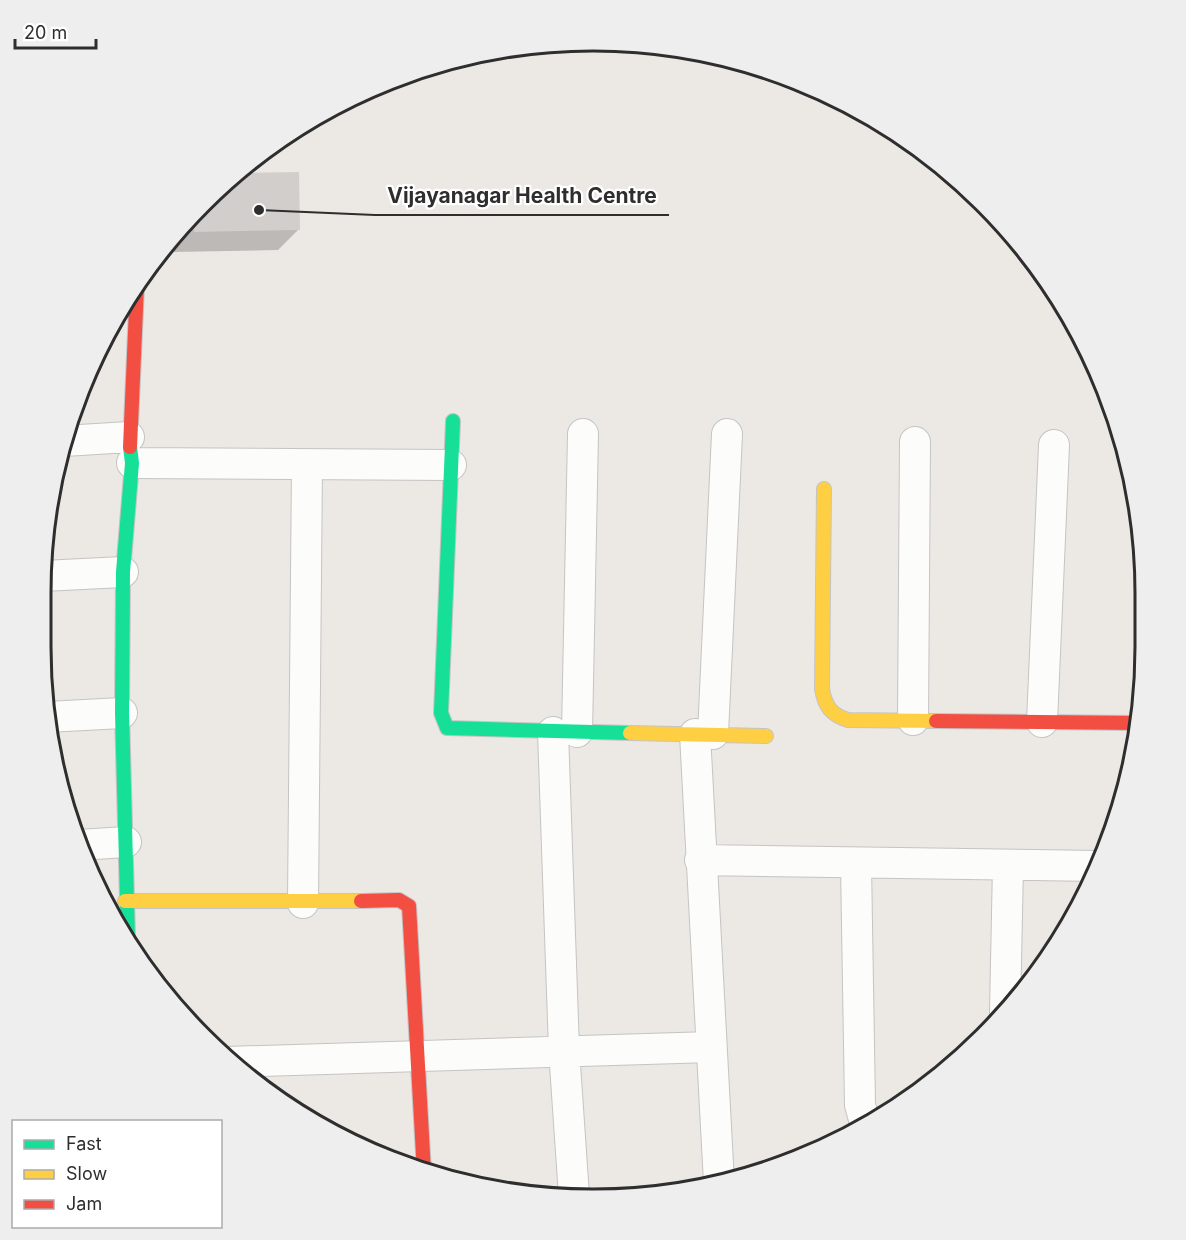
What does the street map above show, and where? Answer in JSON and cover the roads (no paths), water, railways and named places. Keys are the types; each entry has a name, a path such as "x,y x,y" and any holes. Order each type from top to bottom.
{"street":[{"path":"124,918 126,842 122,714 123,572 131,450 133,307"},
{"path":"453,421 442,722 453,730 766,736"},
{"path":"573,1188 564,1050 565,732 583,434"},
{"path":"718,1174 700,860 704,734 727,434"},
{"path":"73,442 131,450 307,465 451,465"},
{"path":"914,720 915,442"},
{"path":"1042,722 1054,445"},
{"path":"303,903 307,465"},
{"path":"824,489 823,702 836,718 1129,723"},
{"path":"51,576 123,572"},
{"path":"56,717 122,714"},
{"path":"89,844 126,842"},
{"path":"700,860 1089,866"},
{"path":"856,864 860,1106 863,1116"},
{"path":"1005,998 1008,865"},
{"path":"125,919 303,903 399,900 409,906 423,1161"},
{"path":"245,1061 711,1047"}],"place":[{"name":"Vijayanagar Health Centre","path":"259,210"}]}
